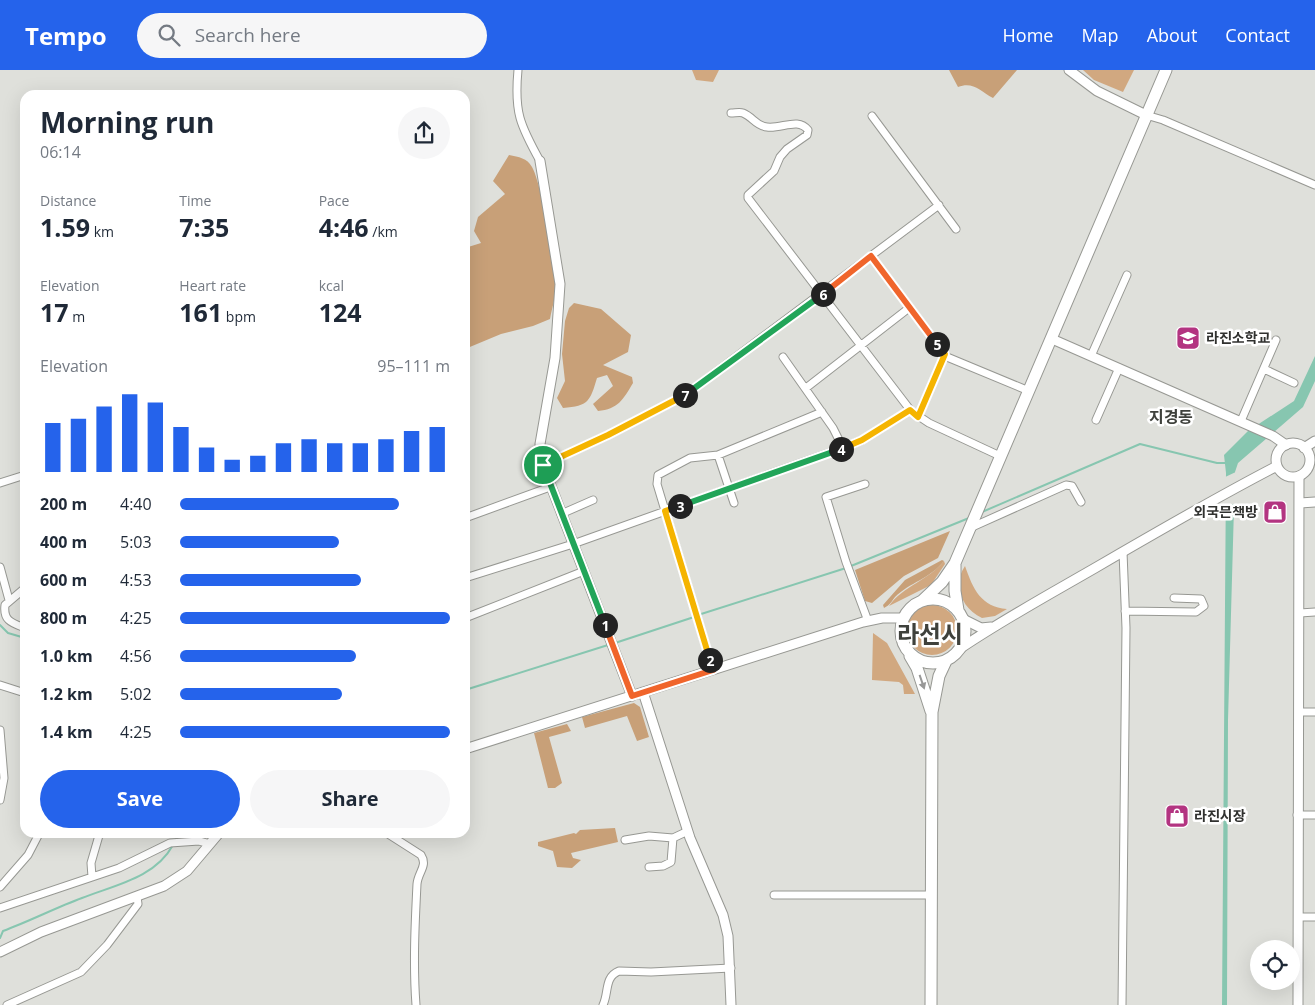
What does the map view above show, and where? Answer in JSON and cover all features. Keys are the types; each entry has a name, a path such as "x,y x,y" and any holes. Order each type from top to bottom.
{"highway":[{"path":"932,712 917,668 900,636 903,618 908,610 923,600 942,582 955,563 1166,70"},
{"path":"931,1005 932,712 939,676 946,661 961,648 965,639 955,591 955,563"},
{"path":"923,600 942,600 961,615"},
{"path":"908,652 916,659 926,663 936,664 946,661"}],"street":[{"path":"518,70 519,116 526,140 540,161 560,284 554,370 540,444 543,465 632,696"},
{"path":"1069,70 1098,91 1146,115 1163,120 1315,185"},
{"path":"731,113 744,114 759,126 770,128 797,123 804,125 808,130 807,135 780,157 774,171 748,194 748,198 910,410 918,417 1000,456"},
{"path":"872,116 956,229"},
{"path":"543,465 608,435 685,395 939,205"},
{"path":"871,256 945,354 956,362 1029,391"},
{"path":"1091,356 1127,275"},
{"path":"806,388 910,308"},
{"path":"1052,339 1252,426 1273,436 1286,446"},
{"path":"1241,421 1276,340"},
{"path":"918,417 945,354"},
{"path":"783,357 822,412 843,448"},
{"path":"1096,420 1119,368"},
{"path":"1264,369 1294,383"},
{"path":"470,576 573,544 843,448 862,440 910,410"},
{"path":"713,670 657,484 658,476 690,458 718,455 822,412"},
{"path":"1304,448 1315,441"},
{"path":"1298,1005 1299,476 1310,464 1308,452 1304,448 1294,444 1286,446 1277,455 1277,466 1284,474 1299,476"},
{"path":"718,455 734,504"},
{"path":"961,648 991,627 1223,494 1277,466"},
{"path":"0,483 20,477"},
{"path":"866,484 826,497 846,562 868,621"},
{"path":"971,525 1066,485 1072,486 1081,502"},
{"path":"470,516 550,487"},
{"path":"561,514 593,500"},
{"path":"1300,503 1315,502"},
{"path":"1122,552 1125,611 1122,1005"},
{"path":"0,567 9,600"},
{"path":"470,616 584,572"},
{"path":"20,592 9,600 2,614 9,621 20,626"},
{"path":"1125,611 1196,612 1204,606 1201,599 1174,598"},
{"path":"1300,612 1315,612"},
{"path":"961,615 981,628 991,627"},
{"path":"470,746 868,621 882,618 903,618"},
{"path":"0,685 20,691"},
{"path":"644,692 688,830 707,882 723,915 728,936 731,968 731,1005"},
{"path":"1300,712 1315,712"},
{"path":"0,730 4,778 0,800"},
{"path":"1298,815 1315,815"},
{"path":"625,840 649,836 673,838 688,830"},
{"path":"0,887 28,855 37,838"},
{"path":"92,876 91,864 98,838"},
{"path":"0,952 42,932 137,898 164,886 187,872 215,838"},
{"path":"394,838 420,855 424,860 424,866 418,880 416,910 416,1005"},
{"path":"649,867 663,866 671,862 673,838"},
{"path":"0,908 120,868 173,842 199,841 210,844"},
{"path":"774,896 931,894"},
{"path":"7,1005 81,972 129,918 138,904 137,898"},
{"path":"1298,917 1315,917"},
{"path":"604,1005 605,990 611,978 619,970 651,972 731,968"}],"shaded area":[{"path":"692,70 719,70 713,82 696,80"},
{"path":"949,70 1017,70 993,98 972,86 963,85 958,87"},
{"path":"1083,70 1134,70 1123,92 1094,80"},
{"path":"509,155 522,158 532,167 540,189 554,260 555,293 550,319 533,326 501,334 470,347 470,246 481,243 474,231 478,217 505,194 493,181"},
{"path":"574,303 601,309 631,335 628,352 603,365 632,377 633,383 619,403 605,410 598,411 593,404 613,386 607,375 597,378 590,397 583,404 563,408 557,398 565,381 562,354 565,321 569,308"},
{"path":"1315,356 1315,381 1303,407 1238,463 1235,472 1228,720 1227,1005 1222,1005 1226,473 1224,455 1248,431 1294,401"},
{"path":"950,531 938,558 904,576 872,603 865,601 855,570"},
{"path":"942,560 944,561 933,572 901,592 884,608 883,605 905,580"},
{"path":"944,561 945,564 931,585 889,606 901,593 938,568"},
{"path":"965,566 971,582 984,601 998,608 1007,609 995,616 982,618 969,609 964,603 959,588 961,573"},
{"path":"927,605 937,605 950,612 957,625 957,635 950,648 937,655 927,655 918,651 911,644 907,635 907,625 911,616 918,609"},
{"path":"873,633 887,643 915,694 904,694 903,685 899,682 872,680"},
{"path":"634,703 640,707 649,737 637,741 627,716 585,728 582,717"},
{"path":"567,724 571,731 549,737 562,783 555,788 548,788 534,733"},
{"path":"615,828 618,842 571,853 573,858 581,860 572,868 557,867 553,851 538,846 538,842 576,834 580,830"}],"pier":[{"path":"1238,471 1236,503 1222,509 1223,478"}],"waterway":[{"path":"982,512 1140,444 1217,463 1226,463"},
{"path":"851,566 969,518"},
{"path":"698,615 846,568"},
{"path":"615,643 694,617"},
{"path":"0,625 8,633 20,637"},
{"path":"470,688 608,645"},
{"path":"0,938 3,931 145,873 156,865 173,845"}],"place":[{"name":"라진소학교","path":"1188,338"},
{"name":"외국믄책방","path":"1275,512"},
{"name":"라진시장","path":"1177,816"}],"district":[{"name":"지경동","path":"1171,417"},
{"name":"라선시","path":"930,635"}],"route":[{"path":"871,256 945,354 918,417 910,410 862,440 848,446 665,511 713,670 632,696 543,465 608,435 685,395 871,256"}]}
